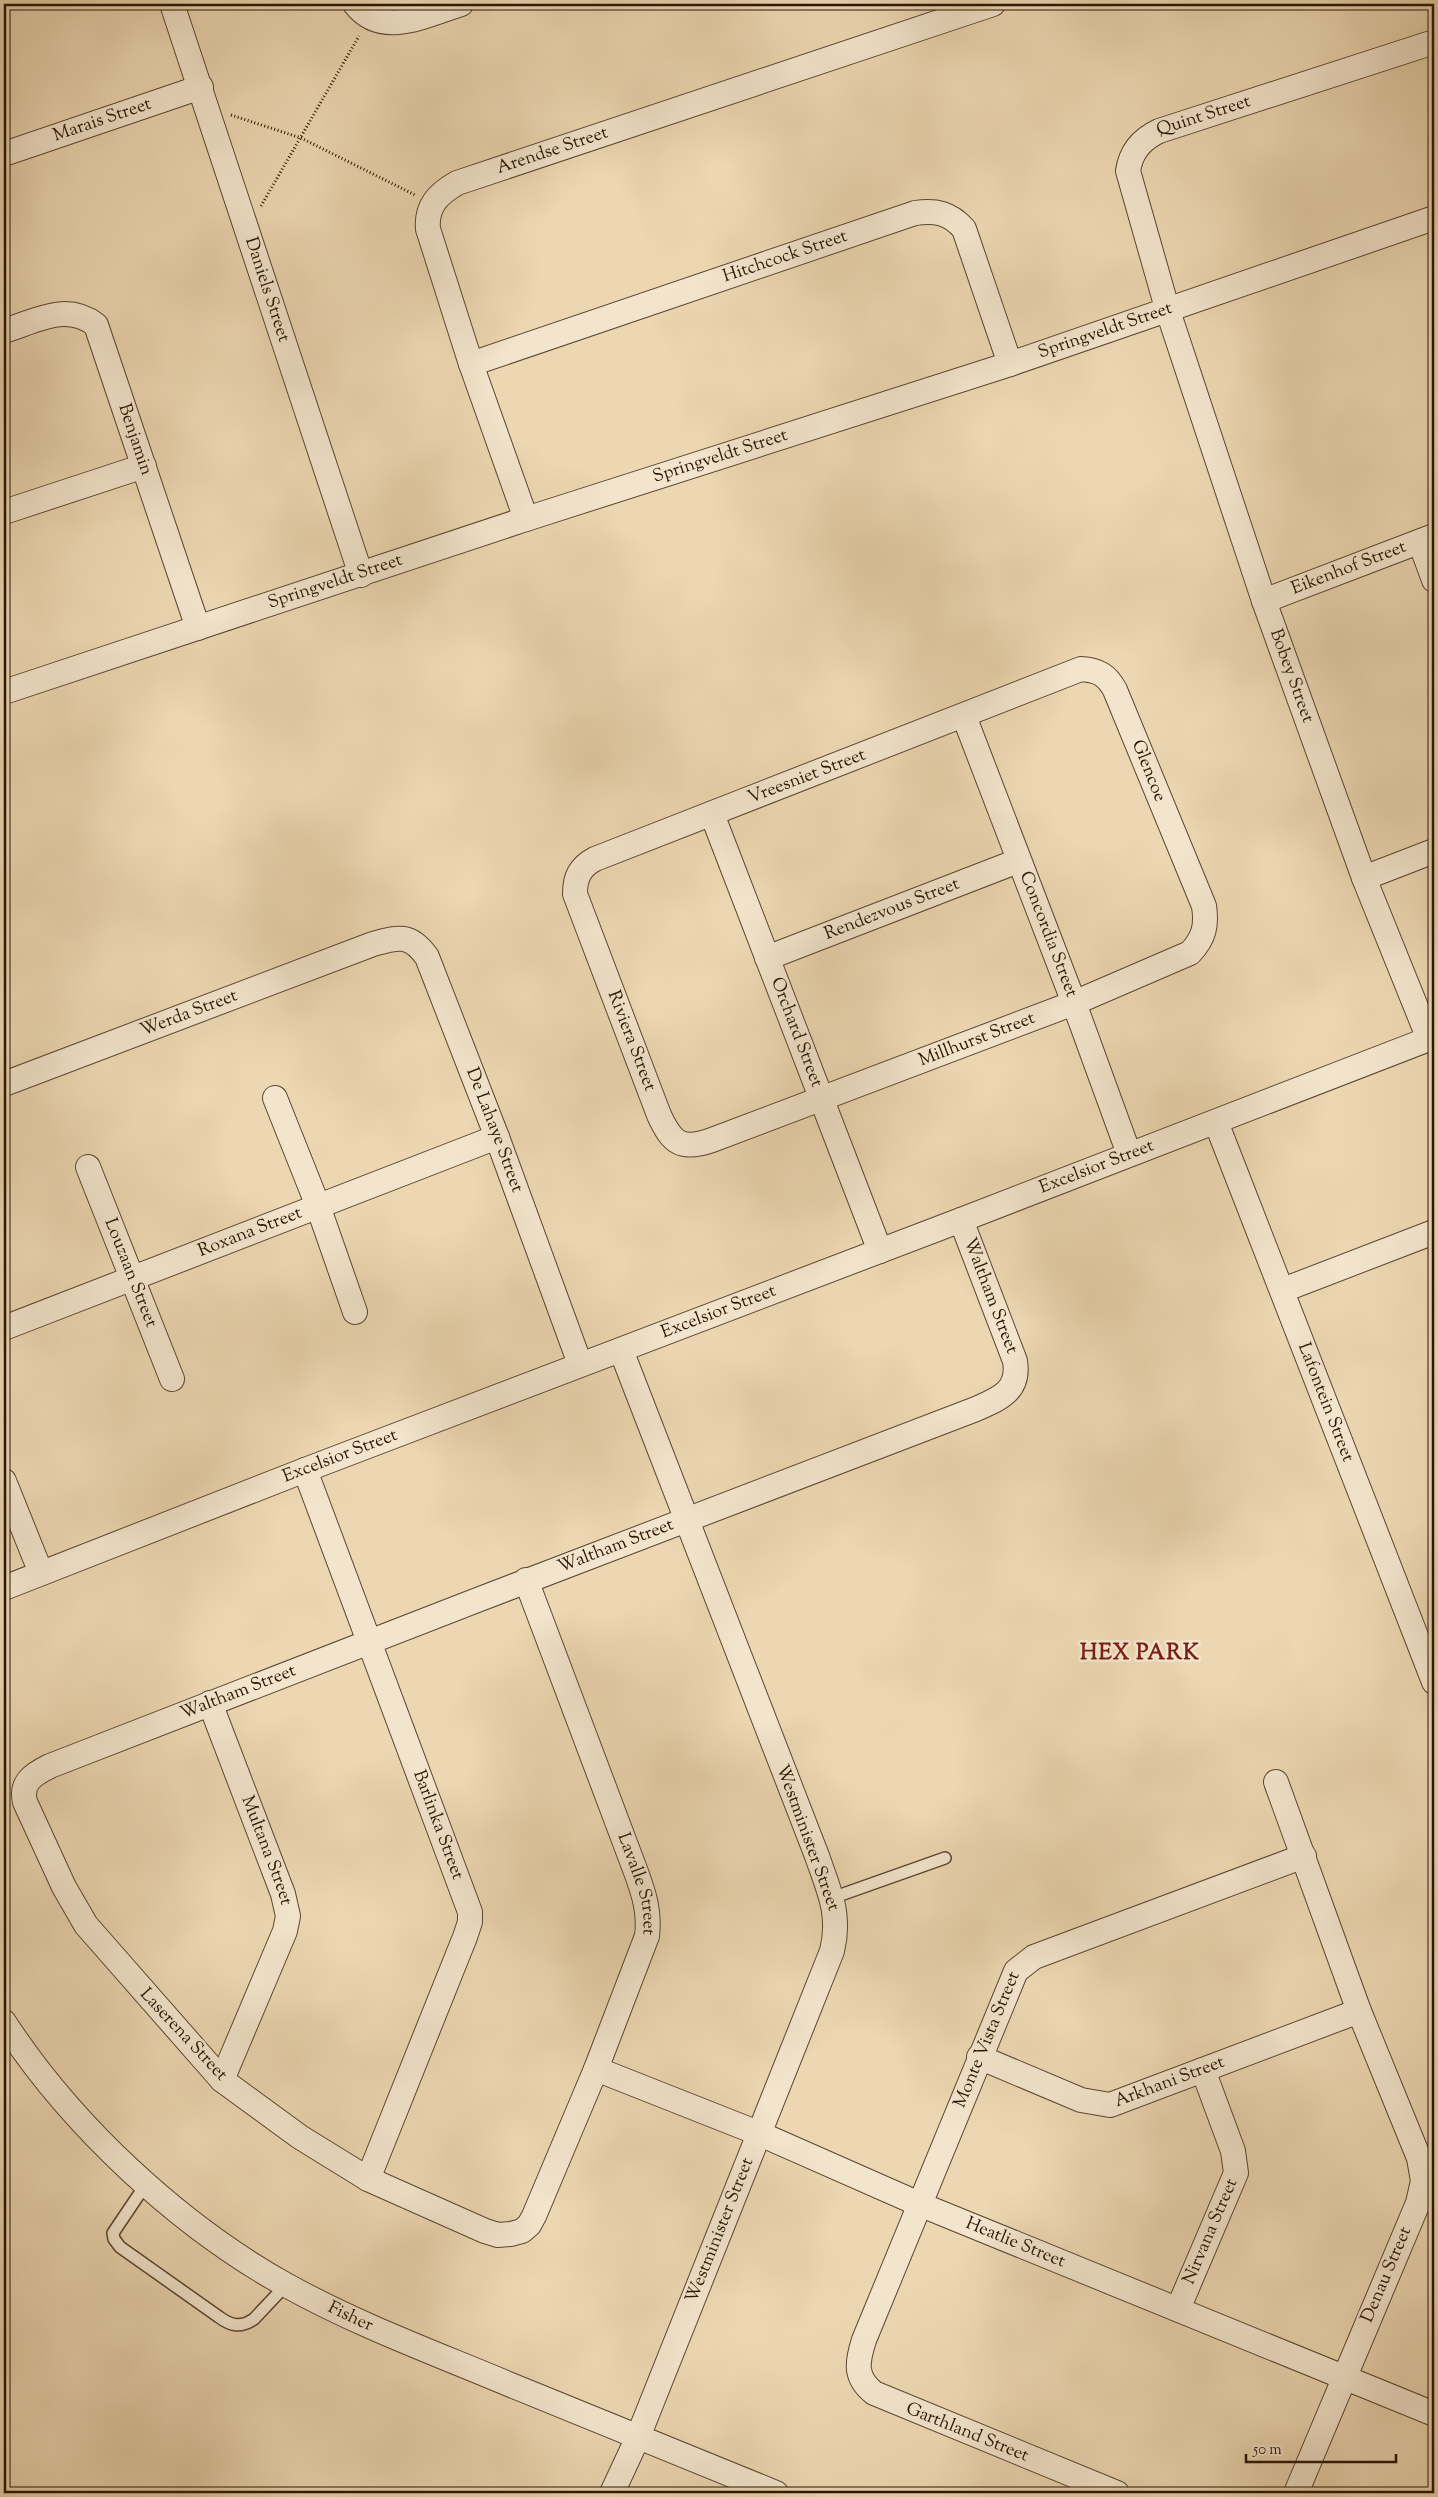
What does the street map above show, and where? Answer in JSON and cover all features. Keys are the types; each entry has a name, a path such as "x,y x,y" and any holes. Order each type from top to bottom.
{"street":[{"name":"Daniels Street","path":"172,4 205,98 361,575"},
{"path":"362,11 398,24 460,4"},
{"name":"Arendse Street","path":"433,203 438,196 457,183 993,4"},
{"name":"Quint Street","path":"1166,308 1128,171 1130,160 1140,143 1159,131 1434,42"},
{"name":"Marais Street","path":"4,154 205,98"},
{"path":"433,203 428,214 428,229 471,364 526,519"},
{"name":"Hitchcock Street","path":"471,364 906,216 928,211 949,216 964,229 1010,364"},
{"name":"Springveldt Street","path":"4,692 526,519 1010,364 1166,308 1434,218"},
{"name":"Bobey Street","path":"1166,308 1264,602 1364,878 1432,1038"},
{"name":"Benjamin","path":"13,328 64,312 77,314 96,324 198,628"},
{"path":"4,512 144,466"},
{"path":"1427,539 1434,580"},
{"name":"Eikenhof Street","path":"1264,602 1427,539"},
{"name":"Glencoe","path":"1066,673 1081,669 1091,669 1105,675 1110,681 1204,906"},
{"name":"Vreesniet Street","path":"578,902 575,886 581,869 587,863 964,716 1066,673"},
{"name":"Concordia Street","path":"964,716 1074,1003 1129,1154"},
{"name":"Orchard Street","path":"712,814 880,1250"},
{"path":"1364,878 1434,851"},
{"name":"Rendezvous Street","path":"766,958 1018,861"},
{"name":"Riviera Street","path":"578,902 665,1129 677,1143 685,1145 694,1146 712,1140"},
{"name":"Millhurst Street","path":"712,1140 1074,1003 1190,953 1202,938 1205,929 1204,906"},
{"name":"De Lahaye Street","path":"373,944 398,938 407,938 415,942 427,957 497,1137 580,1364"},
{"name":"Werda Street","path":"4,1084 373,944"},
{"name":"Excelsior Street","path":"4,1588 580,1364 961,1220 1432,1038"},
{"path":"275,1098 318,1206 355,1312"},
{"name":"Lafontein Street","path":"1216,1122 1434,1682"},
{"name":"Roxana Street","path":"4,1328 497,1137"},
{"name":"Louzaan Street","path":"88,1167 172,1380"},
{"name":"Waltham Street","path":"50,1766 367,1641 976,1409 1008,1393 1016,1380 1016,1361 961,1220"},
{"path":"1283,1290 1434,1232"},
{"name":"Westminister Street","path":"612,2493 638,2437 758,2132 832,1951 837,1925 832,1898 621,1350"},
{"name":"Barlinka Street","path":"305,1470 367,1641 465,1898 470,1922 368,2179"},
{"path":"4,1481 41,1573"},
{"name":"Lavalle Street","path":"485,2231 498,2235 511,2234 522,2231 529,2225 596,2069 647,1936 649,1912 633,1863 526,1580"},
{"name":"Multana Street","path":"210,1703 283,1894 288,1916 285,1931 222,2080"},
{"name":"Laserena Street","path":"50,1766 28,1780 24,1788 24,1796 76,1908 98,1941 222,2080 300,2136 368,2179 485,2231"},
{"name":"Denau Street","path":"1276,1782 1359,2011 1419,2158 1423,2181 1418,2203 1296,2493"},
{"name":"Monte Vista Street","path":"864,2340 1011,1979 1016,1971 1028,1960 1304,1856"},
{"name":"Arkhani Street","path":"980,2056 1081,2100 1100,2104 1118,2102 1359,2011"},
{"name":"Fisher","path":"4,2022 48,2083 129,2169 203,2231 286,2285 411,2344 776,2493"},
{"name":"Heatlie Street","path":"596,2069 758,2132 919,2204 1434,2414"},
{"name":"Nirvana Street","path":"1178,2309 1236,2173 1233,2151 1203,2070"},
{"name":"Garthland Street","path":"864,2340 858,2365 859,2374 862,2382 874,2393 1117,2493"}],"lane":[{"path":"832,1898 945,1858"},
{"path":"146,2184 115,2228 114,2239 120,2247 233,2325 248,2324 286,2285"}],"path":[{"path":"248,229 301,138 362,11"},
{"path":"205,98 301,138 433,203"}],"district":[{"name":"HEX PARK","path":"1140,1654"}]}
